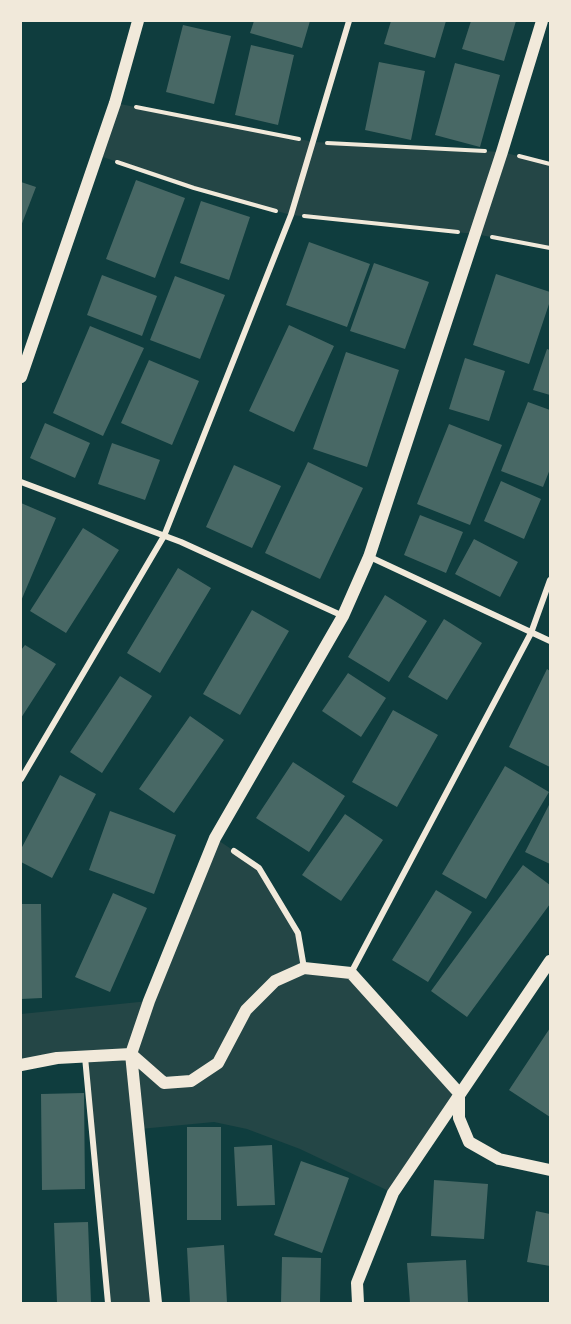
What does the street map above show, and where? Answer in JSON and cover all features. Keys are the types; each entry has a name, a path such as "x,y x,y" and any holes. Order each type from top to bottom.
{"main road":[{"path":"21,377 115,103 138,21"},
{"path":"156,1303 131,1054 148,1001 215,838 343,616 369,557 502,153 542,21"},
{"path":"358,1303 357,1283 393,1193 550,961"},
{"path":"21,1065 57,1058 131,1054 165,1083 191,1081 218,1064 246,1010 275,981 304,968 351,973 459,1093 459,1118 469,1142 499,1159 550,1170"}],"street":[{"path":"21,779 164,536 291,215 349,21"},
{"path":"21,482 164,536 343,616"},
{"path":"369,557 550,640"},
{"path":"351,973 531,633 550,580"},
{"path":"234,851 259,868 298,933 304,968"},
{"path":"85,1056 108,1303"}],"path":[{"path":"136,106 314,142 502,153 550,164"},
{"path":"117,162 194,188 291,215 475,234 550,248"}],"shaded area":[{"path":"115,103 314,142 502,152 550,164 550,248 475,234 291,215 194,188 97,155"},
{"path":"215,838 259,868 298,933 304,968 351,973 459,1093 393,1193 300,1149 247,1129 214,1122 140,1129 156,1303 108,1303 85,1056 21,1065 21,1014 149,1001"}],"building":[{"path":"254,21 310,21 302,48 250,33"},
{"path":"391,21 446,21 435,58 384,44"},
{"path":"471,21 516,21 504,61 462,49"},
{"path":"183,25 231,36 214,104 166,92"},
{"path":"251,45 294,55 278,125 235,115"},
{"path":"379,62 425,71 411,140 365,130"},
{"path":"455,63 500,75 480,147 435,135"},
{"path":"136,180 185,198 155,278 106,259"},
{"path":"21,182 36,187 21,226"},
{"path":"201,201 250,217 229,280 180,263"},
{"path":"309,242 370,264 347,327 286,305"},
{"path":"374,263 429,282 405,349 350,331"},
{"path":"496,274 550,292 550,301 529,364 473,345"},
{"path":"102,275 157,296 142,336 87,315"},
{"path":"175,276 225,295 200,359 150,340"},
{"path":"289,325 334,346 294,432 249,411"},
{"path":"90,326 144,348 103,436 53,413"},
{"path":"547,349 550,350 550,395 533,390"},
{"path":"346,352 399,370 367,467 313,449"},
{"path":"465,358 505,371 489,421 449,409"},
{"path":"149,360 199,381 172,445 121,423"},
{"path":"528,402 550,410 550,469 543,487 501,471"},
{"path":"45,423 90,443 75,478 30,458"},
{"path":"449,424 502,445 470,525 417,504"},
{"path":"112,443 160,460 145,500 98,484"},
{"path":"308,462 363,488 320,579 265,553"},
{"path":"234,465 281,486 252,548 206,527"},
{"path":"501,481 541,499 524,539 484,521"},
{"path":"21,503 56,518 21,601"},
{"path":"420,515 463,532 446,573 404,555"},
{"path":"83,528 119,550 66,633 30,611"},
{"path":"474,539 518,562 500,597 455,574"},
{"path":"178,568 211,588 160,673 127,653"},
{"path":"385,595 427,621 389,682 348,657"},
{"path":"252,610 289,631 240,715 203,694"},
{"path":"444,619 482,643 447,700 408,677"},
{"path":"25,645 56,664 21,718 21,650"},
{"path":"547,669 550,671 550,767 509,747"},
{"path":"348,673 386,698 361,737 322,711"},
{"path":"120,676 152,696 102,773 70,752"},
{"path":"393,710 438,735 397,807 352,782"},
{"path":"190,716 224,740 174,813 139,789"},
{"path":"293,762 345,796 309,852 256,818"},
{"path":"505,766 549,792 486,899 442,874"},
{"path":"60,775 96,794 52,878 21,862 21,849"},
{"path":"550,803 550,864 525,852"},
{"path":"110,811 176,835 154,894 89,870"},
{"path":"345,814 383,840 341,901 302,875"},
{"path":"523,865 550,885 550,904 467,1017 431,991"},
{"path":"436,890 472,912 428,982 392,960"},
{"path":"113,893 147,908 110,992 75,977"},
{"path":"21,904 41,904 42,998 21,999"},
{"path":"550,1028 550,1117 509,1090"},
{"path":"84,1093 85,1189 42,1190 41,1094"},
{"path":"187,1127 221,1127 221,1220 187,1220"},
{"path":"272,1145 275,1205 237,1206 234,1147"},
{"path":"301,1161 349,1178 322,1253 274,1235"},
{"path":"434,1180 488,1184 484,1239 431,1236"},
{"path":"536,1211 550,1214 550,1266 527,1262"},
{"path":"88,1222 91,1303 57,1303 54,1223"},
{"path":"224,1245 227,1303 190,1303 187,1248"},
{"path":"282,1257 321,1258 320,1303 281,1303"},
{"path":"466,1260 468,1303 410,1303 407,1263"}]}
